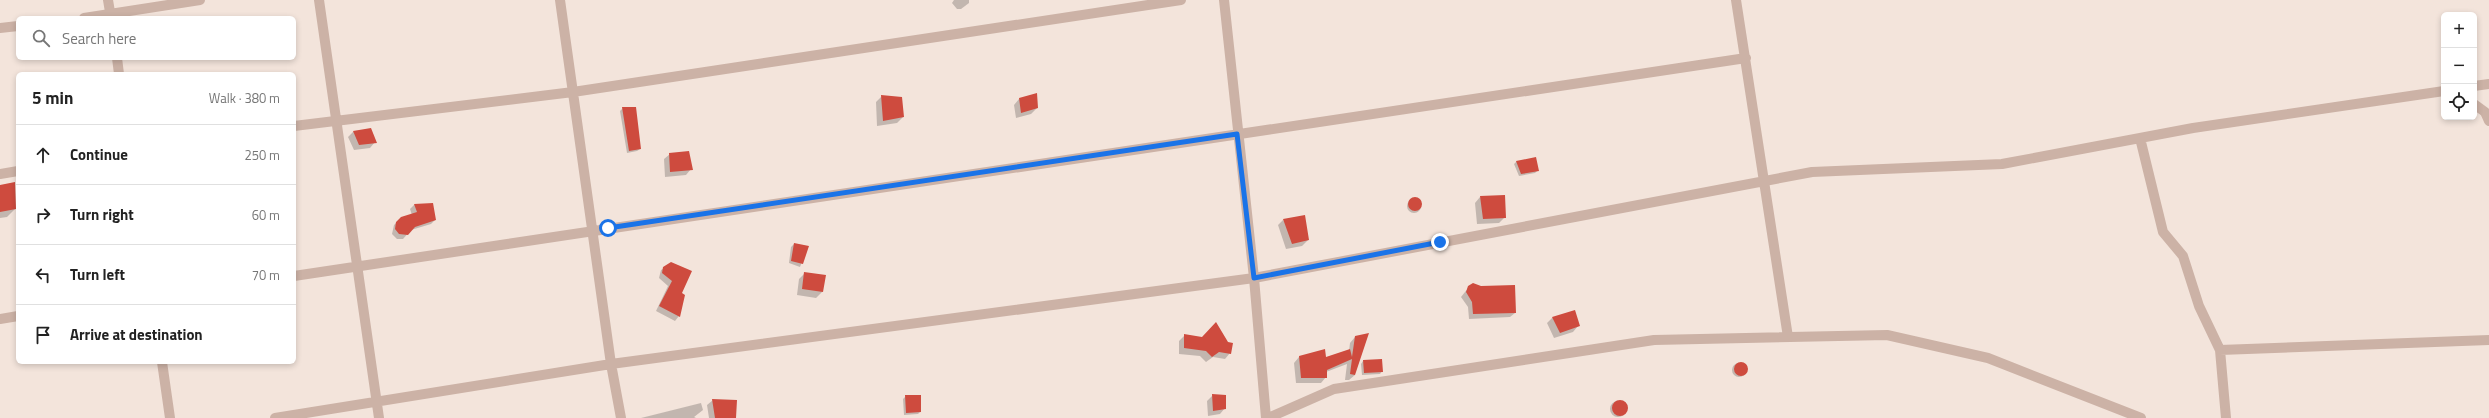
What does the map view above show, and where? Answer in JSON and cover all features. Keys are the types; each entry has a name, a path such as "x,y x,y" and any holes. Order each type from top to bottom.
{"street":[{"path":"108,0 110,16 200,0"},
{"path":"318,0 359,268 379,418"},
{"path":"560,0 610,364 621,418"},
{"path":"296,126 573,92 1181,0"},
{"path":"1224,0 1237,134 1254,278 1267,418 1334,389 1654,340 1887,335 1988,358 2142,418"},
{"path":"1736,0 1765,179 1788,337"},
{"path":"0,28 16,26"},
{"path":"296,276 359,268 592,231 1746,58"},
{"path":"117,60 119,72"},
{"path":"2477,86 2489,84"},
{"path":"275,418 610,364 1254,278 1765,179 1812,172 2002,164 2140,138 2441,91"},
{"path":"2477,106 2485,112 2489,121"},
{"path":"2140,138 2164,232 2183,256 2199,306 2220,350 2226,418"},
{"path":"0,174 16,171"},
{"path":"0,318 16,316"},
{"path":"2220,350 2489,340"},
{"path":"162,364 170,418"}],"building":[{"path":"1037,93 1038,108 1021,113 1019,98"},
{"path":"881,95 902,97 904,117 883,121"},
{"path":"622,107 636,107 641,149 629,151"},
{"path":"371,128 377,143 359,145 353,131"},
{"path":"689,151 693,170 670,172 669,153"},
{"path":"1536,157 1539,171 1521,174 1516,161"},
{"path":"15,182 16,209 0,212 0,185"},
{"path":"1505,195 1506,218 1483,219 1480,196"},
{"path":"1412,197 1418,197 1422,201 1422,207 1418,211 1412,211 1408,207 1408,201"},
{"path":"433,203 436,220 415,227 408,235 399,234 395,229 396,222 401,217 417,212 414,204"},
{"path":"1305,215 1309,240 1292,244 1283,219"},
{"path":"794,243 809,246 803,264 791,261"},
{"path":"671,262 692,271 682,293 685,295 680,317 659,306 672,281 662,273 663,267"},
{"path":"804,272 826,275 823,292 802,289"},
{"path":"1473,283 1481,286 1515,285 1516,313 1473,314 1472,302 1466,292 1468,286"},
{"path":"1575,310 1580,326 1560,333 1552,317"},
{"path":"1216,322 1228,342 1233,343 1231,354 1219,352 1212,357 1206,351 1184,348 1184,334 1202,337"},
{"path":"1369,333 1355,375 1350,374 1352,359 1327,370 1327,378 1301,378 1299,356 1325,349 1326,357 1350,349 1352,357 1355,336"},
{"path":"1382,359 1383,372 1364,373 1363,360"},
{"path":"1738,362 1744,362 1748,366 1748,372 1744,376 1738,376 1734,372 1734,366"},
{"path":"1212,394 1226,395 1226,409 1213,411"},
{"path":"905,395 921,395 921,412 906,413"},
{"path":"712,399 737,400 736,418 715,418"},
{"path":"1617,400 1623,400 1628,405 1626,414 1623,416 1617,416 1612,411 1612,405"}],"route":[{"path":"608,228 1237,134 1254,278 1440,242"}]}
